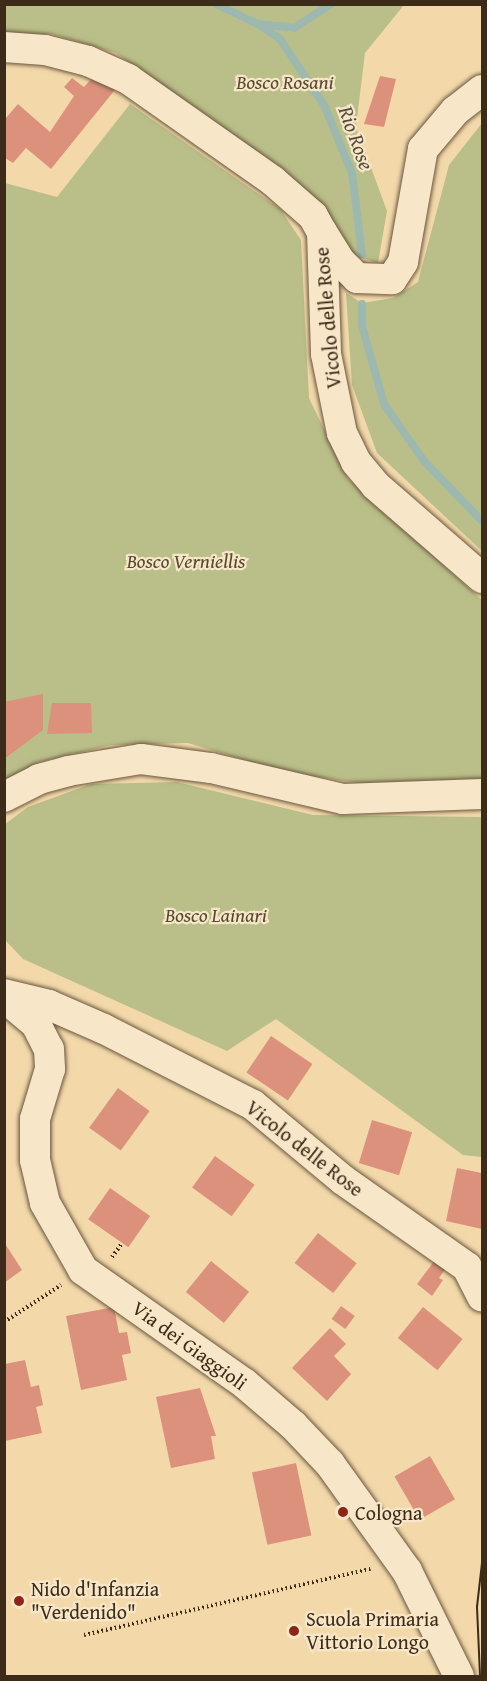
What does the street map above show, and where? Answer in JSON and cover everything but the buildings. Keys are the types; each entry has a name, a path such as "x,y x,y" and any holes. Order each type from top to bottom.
{"street":[{"name":"Vicolo delle Rose","path":"4,47 66,55 128,79 273,181 313,216 322,232 326,354 342,433 356,462 375,485 483,578"},
{"path":"322,232 340,261 357,278 392,279 403,262 423,149 455,111 483,90"},
{"path":"4,796 39,779 68,771 141,759 211,768 343,799 483,794"},
{"name":"Vicolo delle Rose","path":"4,996 49,1005 104,1029 254,1105 344,1180 467,1267 483,1296"},
{"name":"Via dei Giaggioli","path":"4,996 36,1024 49,1049 50,1070 35,1119 35,1160 45,1203 83,1270 217,1362 293,1425 330,1464 401,1562 459,1677"}],"path":[{"path":"4,1322 52,1291"},
{"path":"84,1635 401,1562"}],"green space":[{"name":"Bosco Rosani","path":"5,5 404,5 365,53 356,127 387,211 378,263 355,256 335,226 182,99 116,53 52,34 5,37"},
{"name":"Bosco Verniellis","path":"130,104 280,209 301,240 309,398 348,479 482,600 482,779 358,783 282,771 188,743 111,745 39,762 5,784 5,183 57,197"},
{"path":"482,123 482,551 377,453 352,385 346,293 362,303 393,298 418,282 449,165"},
{"name":"Bosco Lainari","path":"177,782 313,815 482,817 482,1157 463,1155 276,1019 227,1051 23,959 5,940 5,824 28,807 91,784"}],"waterway":[{"path":"216,4 258,24 294,28 331,4"},
{"name":"Rio Rose","path":"258,24 280,39 324,105 352,173 362,254"},
{"name":"Rio Rose","path":"362,304 362,326 384,404 424,461 482,521"}],"tram line":[{"path":"480,1676 477,1607 482,1563"}],"place":[{"name":"Cologna","path":"343,1512"},
{"name":"Nido d'Infanzia \"Verdenido\"","path":"19,1601"},
{"name":"Scuola Primaria Vittorio Longo","path":"294,1631"}]}
